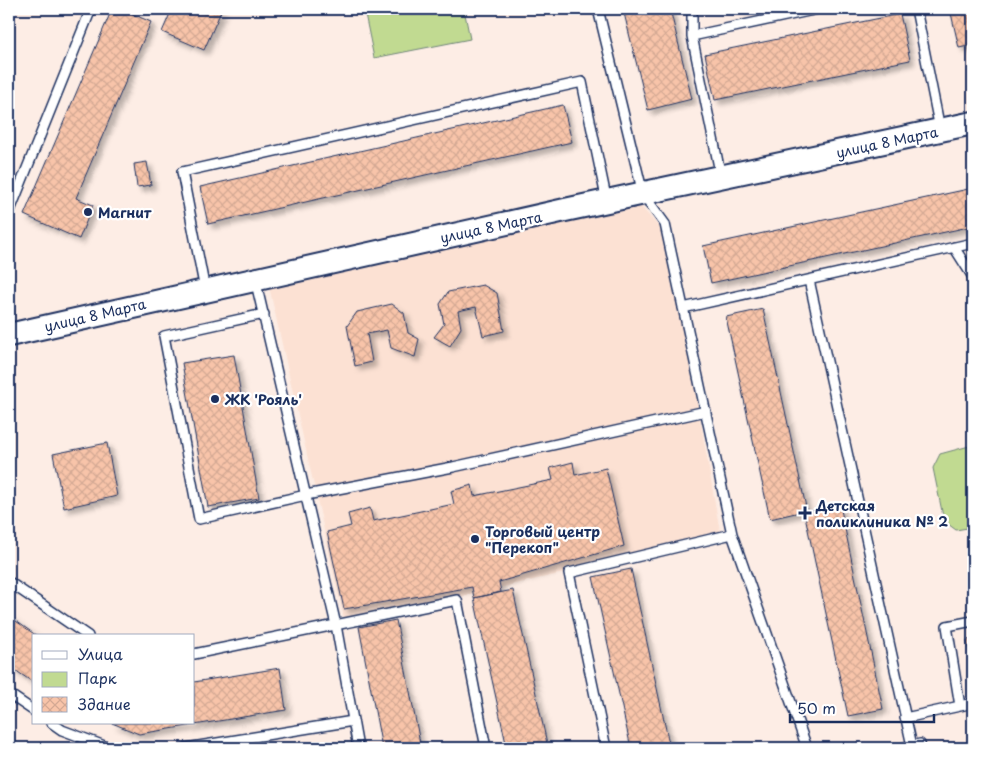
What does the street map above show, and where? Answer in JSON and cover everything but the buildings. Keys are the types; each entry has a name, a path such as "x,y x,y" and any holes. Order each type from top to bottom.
{"street":[{"name":"улица 8 Марта","path":"9,335 255,279 973,123"}],"lane":[{"path":"9,213 90,9"},
{"path":"598,9 643,194 665,224 732,534 807,748"},
{"path":"692,9 692,36 721,178"},
{"path":"692,36 818,9"},
{"path":"916,9 940,130"},
{"path":"205,290 182,172 582,82 607,202"},
{"path":"683,308 973,243"},
{"path":"954,247 973,277"},
{"path":"255,279 336,625 358,748"},
{"path":"809,280 912,746"},
{"path":"264,314 164,336 199,519 306,495 453,467 706,411"},
{"path":"606,748 569,572 732,534"},
{"path":"9,582 85,634"},
{"path":"195,654 457,600 486,748"},
{"path":"960,706 947,626 973,621"},
{"path":"9,694 32,710"},
{"path":"906,718 973,703"},
{"path":"186,748 353,721"},
{"path":"53,724 62,730 110,748"},
{"path":"902,748 920,744 921,748"}],"shaded area":[{"path":"636,201 668,237 721,537 345,623 268,282"}],"green space":[{"path":"364,9 464,9 470,39 374,58"},
{"path":"973,445 973,527 956,530 944,521 933,468 940,454"}],"place":[{"name":"Магнит","path":"88,212"},
{"name":"ЖК 'Рояль'","path":"215,399"},
{"name":"Детская поликлиника № 2","path":"805,513"},
{"name":"Торговый центр \"Перекоп\"","path":"475,539"}]}
